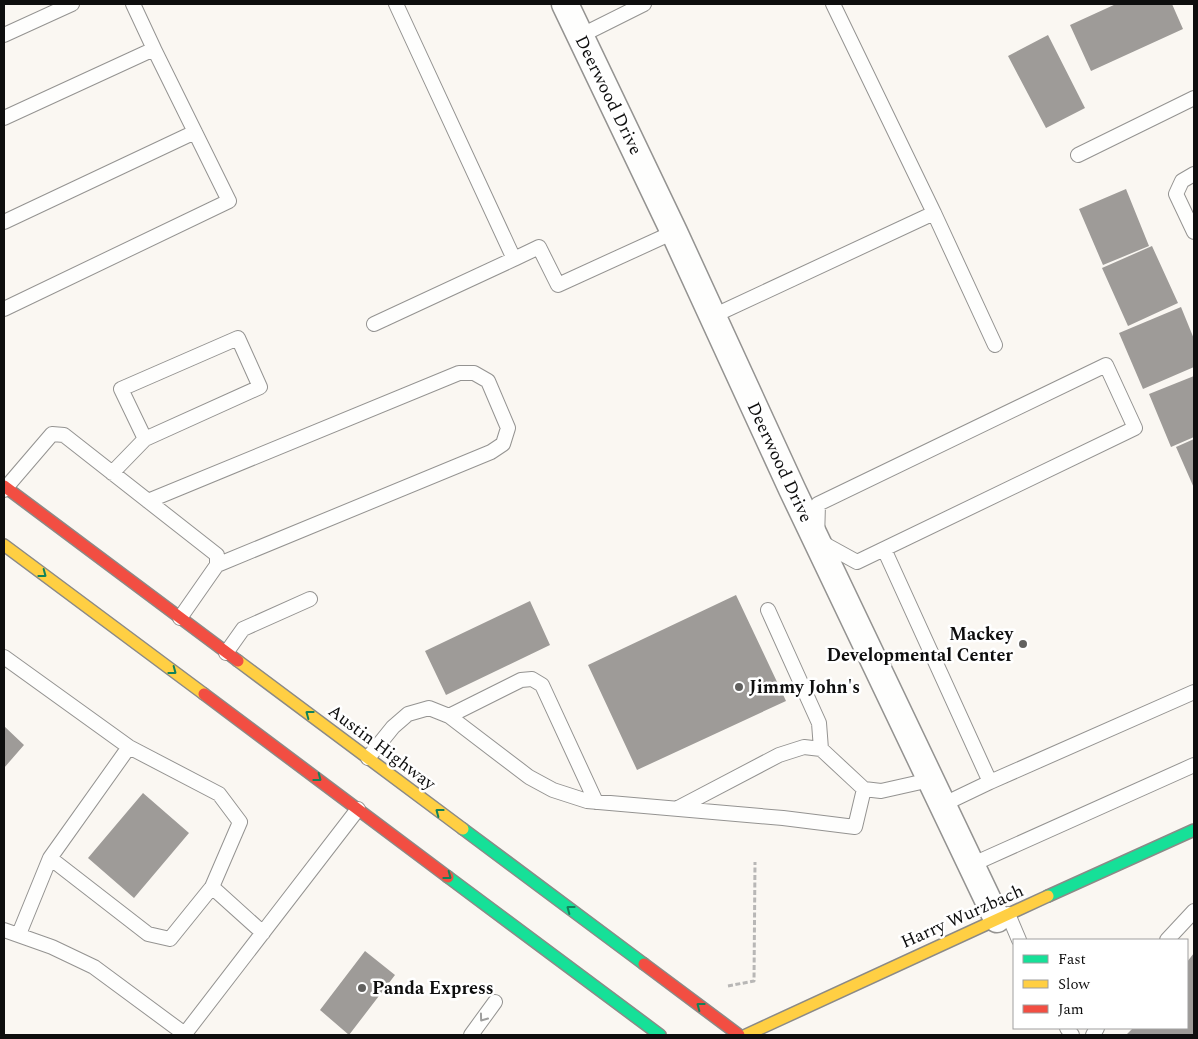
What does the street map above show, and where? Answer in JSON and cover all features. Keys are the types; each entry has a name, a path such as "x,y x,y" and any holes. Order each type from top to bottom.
{"main road":[{"name":"Austin Highway","path":"4,488 739,1035"},
{"path":"4,545 660,1035"},
{"name":"Harry Wurzbach","path":"746,1035 1194,830"}],"street":[{"name":"Deerwood Drive","path":"565,4 714,316 930,780 971,865 1002,917"}],"lane":[{"path":"4,35 72,4"},
{"path":"4,309 229,201 154,49 134,4"},
{"path":"396,4 514,259"},
{"path":"580,36 644,4"},
{"path":"833,4 995,344"},
{"path":"4,118 154,49"},
{"path":"1078,155 1194,98"},
{"path":"4,222 195,132"},
{"path":"1194,174 1182,180 1176,194 1194,232"},
{"path":"714,316 934,213"},
{"path":"374,324 540,247 558,285 674,232"},
{"path":"112,473 144,439 260,387 238,338 121,389 144,439"},
{"path":"1106,365 1135,428 857,562 817,540 818,504 1106,365"},
{"path":"148,501 458,374 474,373 488,381 508,428 502,444 491,452 217,566 180,618"},
{"path":"4,488 52,434 64,435 217,555 217,566"},
{"path":"884,549 990,782"},
{"path":"226,652 244,630 310,599"},
{"path":"768,610 819,723 821,749"},
{"path":"4,658 129,747 219,794 240,822 212,887 170,939 148,934 50,858"},
{"path":"449,716 521,680 532,679 542,685 596,802"},
{"path":"942,805 1194,692"},
{"path":"368,758 393,727 408,714 428,708 449,716 529,777 553,790 587,801 783,818 855,827 864,789"},
{"path":"19,934 50,858 129,747"},
{"path":"677,809 779,755 804,747 821,749 864,789 881,791 930,780"},
{"path":"971,865 1194,765"},
{"path":"4,930 52,947 94,967 185,1035 358,808"},
{"path":"212,887 263,933"},
{"path":"1168,939 1194,911"},
{"path":"1002,917 1018,939"},
{"path":"471,1035 496,1002"}],"path":[{"path":"728,986 754,981 755,862"}],"building":[{"path":"1116,4 1172,4 1183,29 1091,71 1070,25"},
{"path":"1048,35 1085,108 1046,128 1008,56"},
{"path":"1126,189 1149,246 1103,265 1079,209"},
{"path":"1152,246 1178,303 1128,326 1102,268"},
{"path":"1181,307 1194,339 1194,367 1143,389 1119,333"},
{"path":"1194,376 1194,437 1171,447 1149,394"},
{"path":"1194,439 1194,488 1176,447"},
{"path":"736,595 786,701 637,770 588,665"},
{"path":"530,601 550,645 446,695 425,651"},
{"path":"4,726 24,745 4,768"},
{"path":"143,793 189,833 134,898 88,858"},
{"path":"365,951 395,975 349,1035 320,1010"},
{"path":"1194,953 1194,1035 1126,1035 1132,1029 1188,1029 1188,961"}],"traffic: fast":[{"path":"463,829 644,964"},
{"path":"1048,896 1194,830"},
{"path":"448,877 660,1035"}],"traffic: slow":[{"path":"4,545 204,694"},
{"path":"238,661 463,829"},
{"path":"746,1035 1048,896"}],"traffic: jam":[{"path":"4,486 238,661"},
{"path":"204,694 448,877"},
{"path":"644,964 739,1035"}],"place":[{"name":"Mackey Developmental Center","path":"1023,644"},
{"name":"Jimmy John's","path":"739,687"},
{"name":"Panda Express","path":"362,988"}]}
